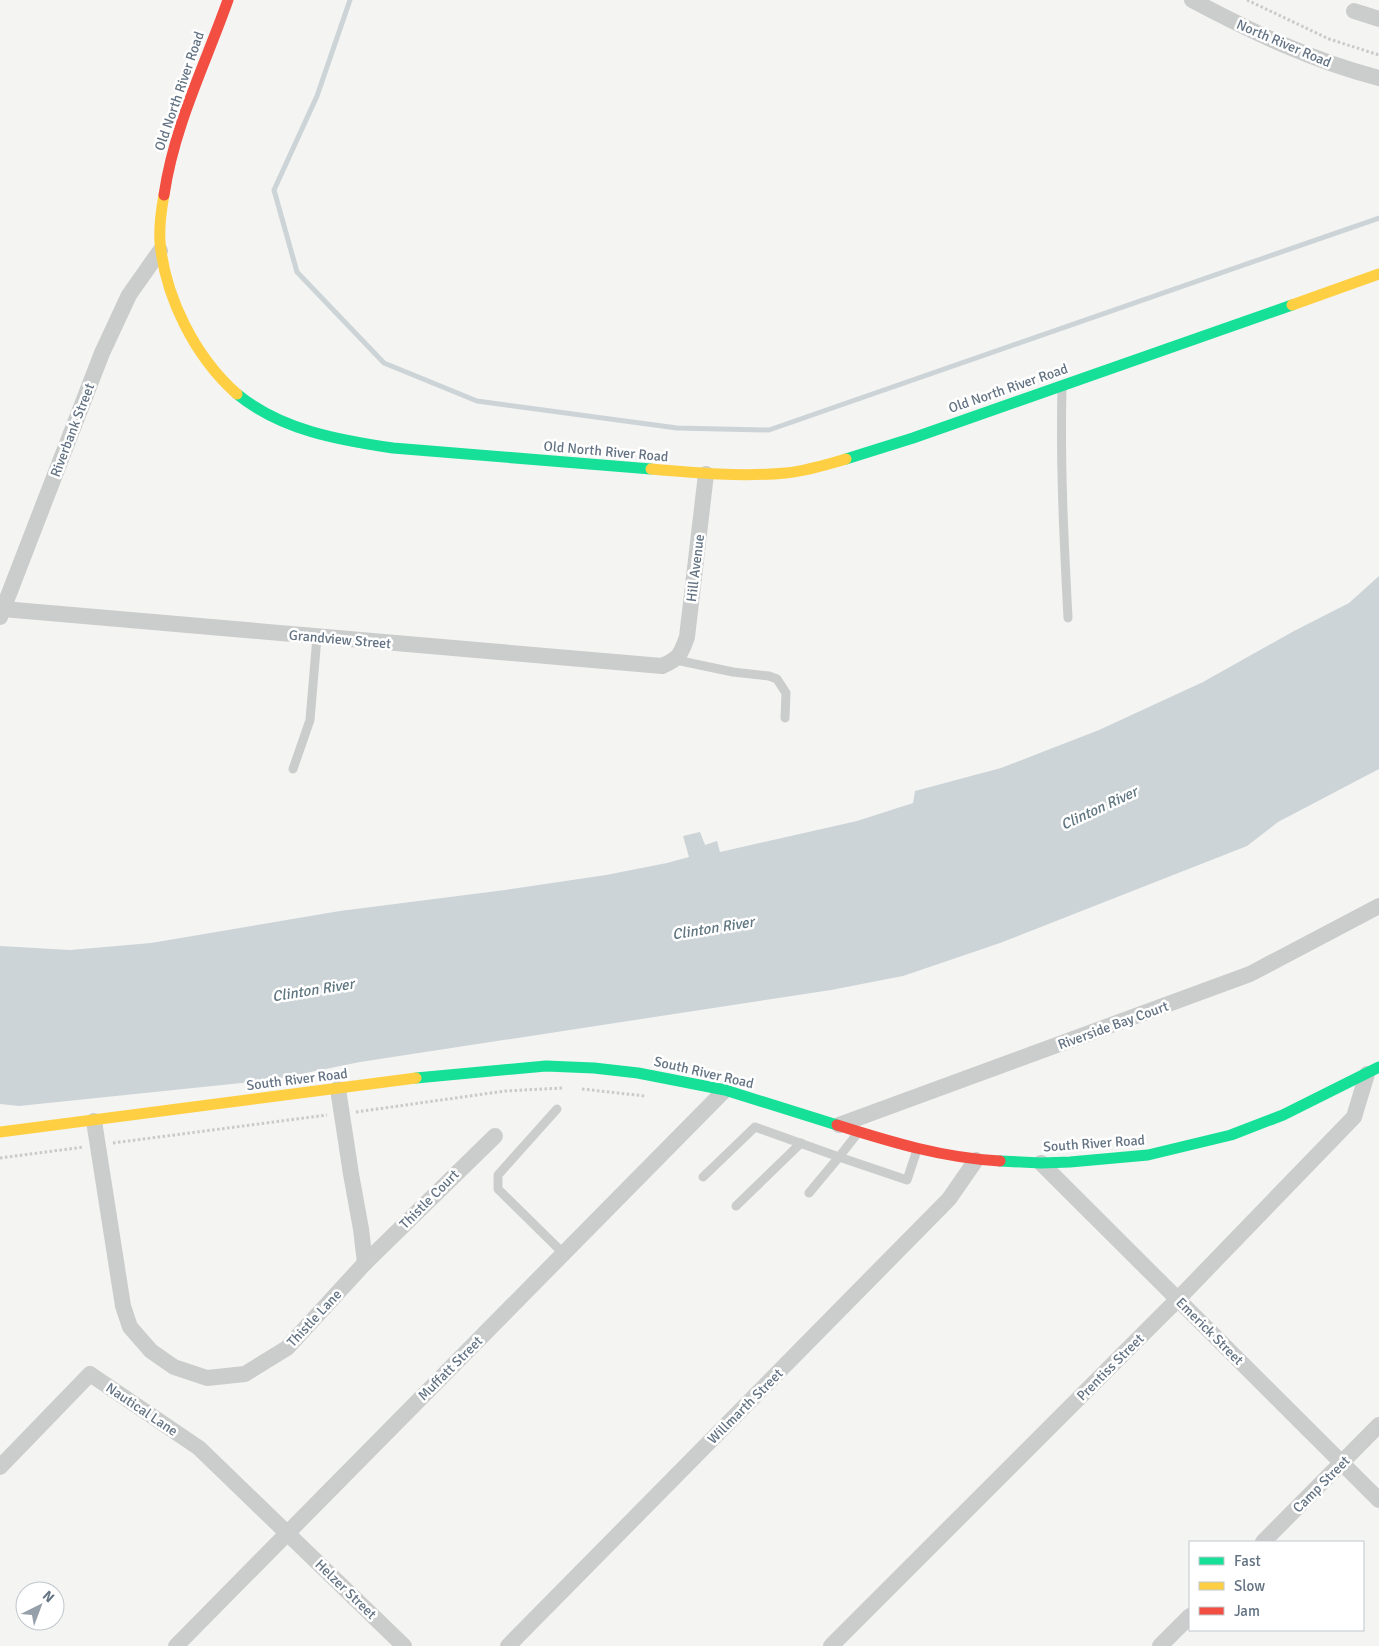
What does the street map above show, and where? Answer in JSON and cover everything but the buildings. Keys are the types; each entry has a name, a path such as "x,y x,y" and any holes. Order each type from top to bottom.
{"street":[{"name":"Old North River Road","path":"228,0 180,126 163,196 160,251 175,303 188,334 218,374 264,413 312,433 366,445 393,448 706,474 752,475 787,473 816,468 913,438 1379,274"},
{"name":"North River Road","path":"1192,0 1276,42 1347,69 1379,78"},
{"path":"1354,11 1379,19"},
{"name":"Riverbank Street","path":"2,613 102,353 129,295 160,251"},
{"name":"Hill Avenue","path":"676,660 687,637 706,474"},
{"name":"Grandview Street","path":"2,613 317,637 655,667 676,660"},
{"name":"Riverside Bay Court","path":"839,1125 1250,974 1379,906"},
{"name":"South River Road","path":"0,1132 447,1074 546,1066 638,1072 725,1090 937,1154 976,1160 1041,1163 1148,1155 1203,1143 1283,1116 1373,1071"},
{"name":"Prentiss Street","path":"831,1646 1178,1299 1354,1117 1373,1071"},
{"path":"338,1089 365,1263"},
{"name":"Muffatt Street","path":"176,1646 725,1090"},
{"name":"Thistle Lane","path":"94,1121 123,1306 130,1327 150,1351 174,1366 208,1378 245,1374 286,1348 365,1263"},
{"name":"Thistle Court","path":"365,1263 495,1136"},
{"name":"Willmarth Street","path":"508,1646 949,1199 976,1160"},
{"name":"Emerick Street","path":"1041,1163 1379,1500"},
{"name":"Nautical Lane","path":"0,1466 90,1374 199,1448 287,1532"},
{"name":"Camp Street","path":"1264,1541 1379,1425"},
{"name":"Helzer Street","path":"287,1532 404,1646"},
{"path":"1160,1646 1189,1617"}],"lane":[{"path":"1062,385 1062,487 1068,618"},
{"path":"293,769 310,720 317,637"},
{"path":"676,660 733,672 769,676 777,680 786,694 785,718"},
{"path":"557,1109 498,1175 498,1189 563,1253"},
{"path":"703,1177 755,1127 907,1180 918,1149"},
{"path":"809,1193 858,1131"},
{"path":"736,1206 802,1143"}],"path":[{"path":"1247,0 1329,39 1379,55"}],"water":[{"name":"Clinton River","path":"1379,576 1379,769 1278,822 1247,846 1000,943 903,976 831,990 360,1062 271,1080 19,1106 0,1104 0,946 70,950 151,943 340,911 505,890 606,875 667,863 689,857 683,836 700,832 705,845 717,841 720,852 857,821 913,803 915,791 1001,768 1099,730 1203,682 1294,631 1349,603"}],"waterway":[{"path":"350,0 317,96 274,190 297,272 384,363 477,401 677,428 769,430 1379,218"}],"traffic: fast":[{"path":"846,459 913,438 1292,305"},
{"path":"237,394 272,417 291,425 311,432 352,441 393,448 651,469"},
{"path":"416,1078 546,1066 594,1068 638,1073 725,1090 837,1125"},
{"path":"1000,1161 1070,1162 1148,1155 1231,1135 1283,1115 1379,1067"}],"traffic: slow":[{"path":"164,195 160,218 160,242 163,263 175,305 195,344 222,379 237,394"},
{"path":"1292,305 1379,274"},
{"path":"651,469 752,475 801,471 846,459"},
{"path":"0,1132 416,1078"}],"traffic: jam":[{"path":"164,195 175,145 183,120 228,0"},
{"path":"837,1125 938,1153 1000,1161"}]}
